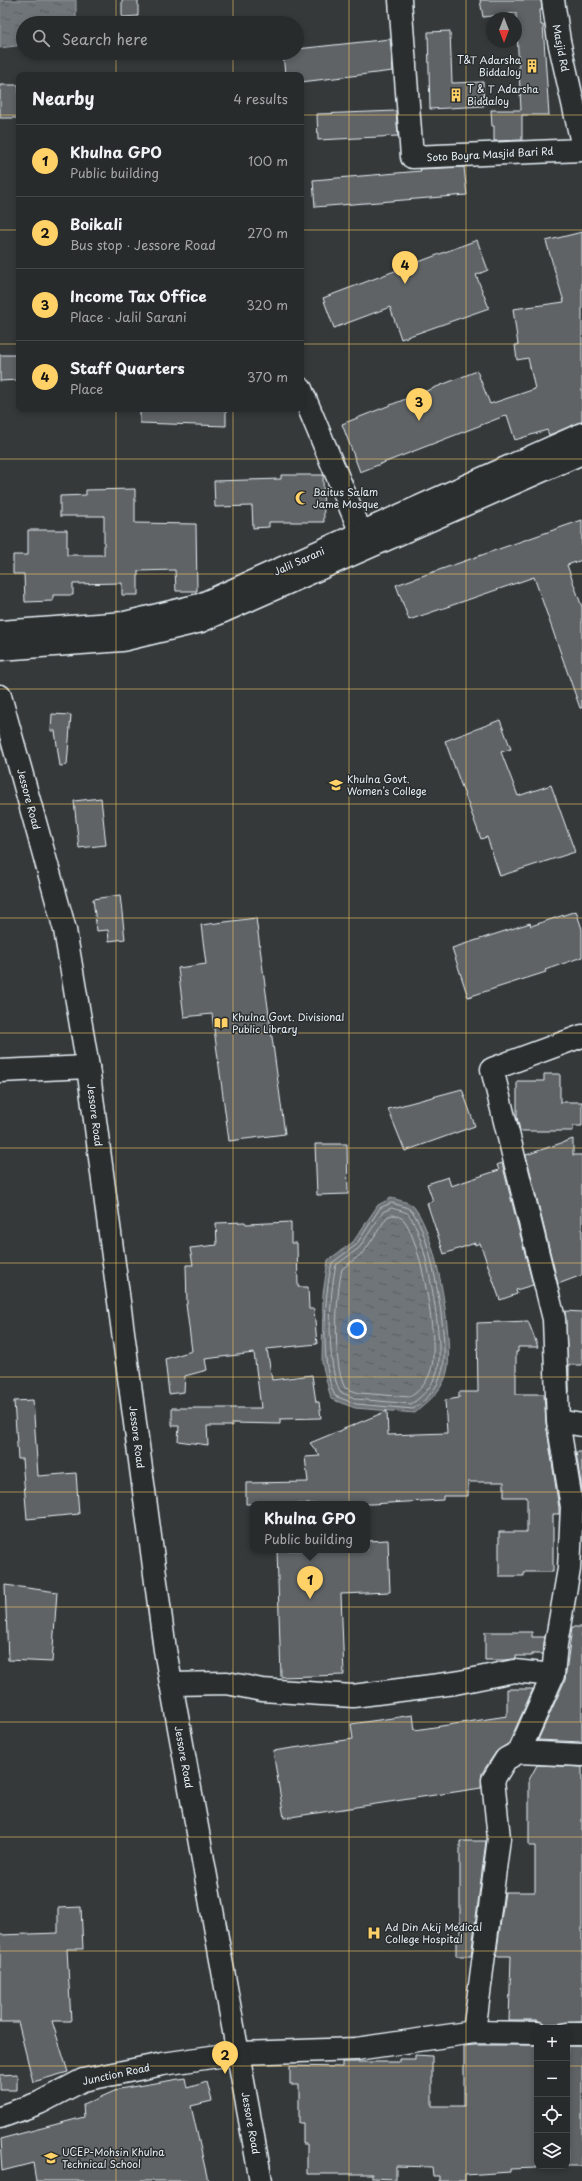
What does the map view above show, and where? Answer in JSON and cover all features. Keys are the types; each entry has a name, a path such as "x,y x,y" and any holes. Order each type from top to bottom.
{"main road":[{"name":"Soto Boyra Masjid Bari Rd","path":"400,0 412,157 582,150"},
{"name":"Masjid Rd","path":"553,0 559,41 582,143"},
{"path":"304,396 360,533"},
{"name":"Jalil Sarani","path":"0,632 125,623 200,605 582,434"},
{"name":"Jalil Sarani","path":"0,649 122,640 201,621 582,453"},
{"name":"Jessore Road","path":"0,696 65,930 88,1067 171,1684 261,2181"},
{"path":"519,1752 553,1675 556,1644 568,1569 576,1546 572,1507 558,1421 554,1319 492,1069 582,1036"},
{"path":"0,1071 88,1067"},
{"path":"558,1421 582,1425"},
{"path":"171,1684 227,1683 270,1690 353,1696 455,1683 514,1671 553,1675"},
{"path":"474,2032 499,1838 493,1780 506,1759 519,1752 582,1755"},
{"name":"Junction Road","path":"0,2117 39,2103 83,2080 163,2064 239,2053 356,2049 474,2032 534,2033"},
{"path":"570,2034 582,2034"}],"water":[{"path":"0,0 76,0 76,16 16,16 16,46 0,48"},
{"path":"391,1198 404,1201 414,1207 430,1239 441,1284 448,1331 448,1367 444,1382 436,1393 415,1413 355,1408 331,1399 322,1363 323,1294 328,1260 353,1242 378,1205"}],"building":[{"path":"122,0 138,0 138,16 122,16"},
{"path":"480,0 541,0 541,25 543,25 549,115 522,115 522,140 494,141 494,126 492,126 491,110 521,110 518,48 522,48 522,12 486,12 486,17 483,17"},
{"path":"450,31 452,83 483,82 484,106 430,109 428,32"},
{"path":"390,39 393,71 304,82 304,72 285,72 284,60 304,60 304,48"},
{"path":"0,85 16,85 16,118 0,118"},
{"path":"396,111 398,136 318,140 317,114"},
{"path":"464,167 467,195 315,207 313,180 421,171 420,169"},
{"path":"582,232 582,422 549,435 547,430 515,440 507,415 360,472 342,424 477,371 490,404 535,389 528,358 517,360 515,345 518,345 513,309 564,302 546,241"},
{"path":"477,240 488,270 476,275 489,308 401,339 390,307 334,328 323,298"},
{"path":"0,355 16,355 16,380 0,381"},
{"path":"140,412 226,412 226,426 140,423"},
{"path":"281,475 323,475 324,522 269,522 269,527 253,528 252,506 215,507 214,481 281,479"},
{"path":"135,489 135,523 196,524 197,591 176,591 175,570 138,571 138,595 122,595 122,583 73,584 73,595 53,595 53,601 25,602 24,574 13,574 13,555 28,555 28,530 67,530 67,555 104,555 104,516 60,516 60,496 86,495 86,490"},
{"path":"582,520 582,560 567,565 582,607 582,708 580,708 534,577 409,620 396,585"},
{"path":"52,714 71,715 67,765 60,766 55,731 51,731"},
{"path":"500,720 511,749 501,752 518,796 551,785 575,852 500,876 487,837 481,839 445,741"},
{"path":"101,798 106,845 79,848 74,801"},
{"path":"120,895 125,939 109,941 108,930 97,931 93,899"},
{"path":"576,911 582,929 582,957 545,970 546,972 468,997 452,948 530,923 531,926"},
{"path":"256,918 285,1134 229,1141 212,1014 184,1017 178,968 206,964 201,925"},
{"path":"544,1074 560,1074 560,1102 582,1102 582,1126 573,1126 573,1131 520,1131 517,1117 517,1081 544,1081"},
{"path":"462,1089 475,1126 405,1151 388,1109"},
{"path":"573,1139 573,1155 582,1155 582,1275 558,1284 526,1155"},
{"path":"315,1144 347,1144 348,1194 317,1195"},
{"path":"502,1163 533,1285 516,1290 517,1294 500,1300 480,1243 475,1245 475,1243 444,1254 427,1203 433,1201 427,1184 448,1177 451,1186 499,1170 497,1165"},
{"path":"245,1222 246,1224 291,1222 291,1243 297,1243 298,1287 308,1287 309,1309 314,1309 317,1344 267,1349 272,1380 312,1375 316,1402 319,1402 321,1418 280,1419 280,1424 232,1423 232,1426 207,1426 208,1445 178,1441 179,1426 172,1426 172,1408 261,1408 254,1353 205,1359 207,1370 185,1376 184,1392 169,1394 165,1359 192,1351 186,1304 186,1265 193,1265 190,1248 217,1245 216,1223"},
{"path":"565,1311 582,1312 582,1365 569,1365 569,1392"},
{"path":"528,1321 538,1347 518,1347 518,1352 516,1352 516,1394 544,1394 546,1423 559,1508 559,1514 553,1514 553,1572 524,1572 524,1576 499,1576 499,1532 527,1532 527,1497 504,1497 504,1482 468,1482 468,1496 443,1496 443,1500 371,1504 370,1501 250,1501 250,1504 246,1504 246,1483 308,1482 305,1457 320,1456 310,1443 387,1411 388,1435 447,1433 445,1400 459,1398 459,1392 478,1392 477,1323"},
{"path":"33,1400 38,1476 76,1473 79,1514 27,1519 22,1459 18,1459 14,1401"},
{"path":"576,1452 582,1452 582,1491"},
{"path":"388,1540 390,1592 341,1594 344,1675 281,1677 277,1553 370,1553 370,1541"},
{"path":"5,1585 57,1592 52,1662 8,1660"},
{"path":"572,1627 582,1627 582,1742 538,1740 565,1680"},
{"path":"485,1632 532,1632 532,1637 545,1637 543,1654 516,1656 516,1659 485,1660"},
{"path":"507,1689 533,1689 509,1743 496,1752 482,1773 481,1788 284,1818 273,1751 353,1739 351,1724 413,1715 415,1730 507,1716"},
{"path":"537,1765 582,1767 582,2022 545,2024 537,2020 509,2020 511,1956 496,1956 505,1892 535,1892 535,1846 529,1846 529,1780"},
{"path":"460,1841 486,1841 471,1956 456,1956 456,1938 460,1938"},
{"path":"81,1907 83,1949 67,1949 71,2021 52,2021 68,2072 33,2082 18,2022 0,2022 0,1935 58,1933 58,1908"},
{"path":"534,2045 534,2168 510,2169 510,2172 465,2175 465,2181 439,2181 439,2176 433,2176 432,2167 396,2166 396,2179 372,2178 372,2174 307,2174 307,2144 303,2144 303,2123 299,2123 299,2085 290,2085 290,2066 342,2067 342,2062 399,2062 399,2059 415,2059 415,2055 432,2056 432,2106 464,2106 464,2046"},
{"path":"570,2046 582,2046 582,2166 570,2166"},
{"path":"17,2074 17,2090 0,2090 0,2075"},
{"path":"185,2078 187,2088 207,2082 212,2101 191,2106 208,2181 36,2181 33,2163 2,2171 0,2139 84,2117 83,2105 119,2089"}],"place":[{"name":"T&T Adarsha Biddaloy","path":"532,66"},
{"name":"T & T Adarsha Biddaloy","path":"456,95"},
{"name":"Staff Quarters","path":"405,284"},
{"name":"Income Tax Office","path":"419,421"},
{"name":"Baitus Salam Jame Mosque","path":"302,498"},
{"name":"Khulna Govt. Women's College","path":"336,785"},
{"name":"Khulna Govt. Divisional Public Library","path":"221,1023"},
{"name":"Khulna GPO","path":"310,1599"},
{"name":"Ad Din Akij Medical College Hospital","path":"374,1933"},
{"name":"Boikali","path":"225,2074"},
{"name":"UCEP-Mohsin Khulna Technical School","path":"51,2158"}]}
